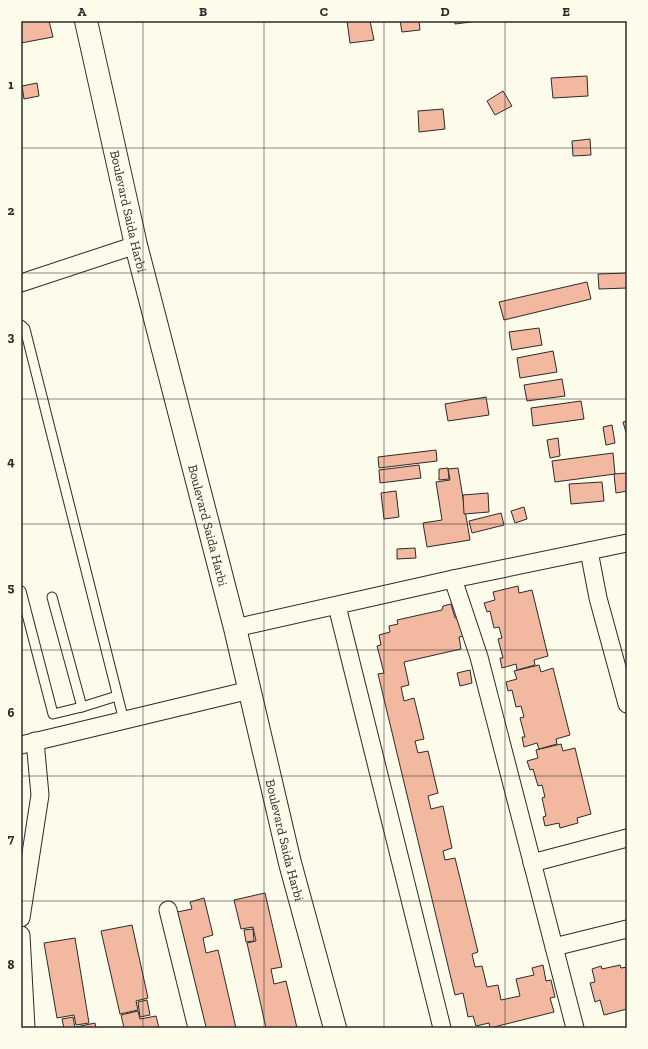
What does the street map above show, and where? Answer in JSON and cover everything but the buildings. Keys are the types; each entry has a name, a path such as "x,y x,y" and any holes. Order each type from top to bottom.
{"street":[{"name":"Boulevard Saida Harbi","path":"86,21 136,245 235,628 290,863 335,1028"},
{"path":"21,283 136,245"},
{"path":"235,628 453,579 627,543"},
{"path":"589,551 598,598 627,704"},
{"path":"453,579 479,657 575,1028"},
{"path":"337,606 442,1028"},
{"path":"21,918 40,795 28,743 250,690"},
{"path":"532,863 627,838"},
{"path":"168,910 197,1028"},
{"path":"554,947 627,929"},
{"path":"21,935 26,1028"}],"lane":[{"path":"21,325 25,329 124,720"},
{"path":"21,591 53,714 117,696"},
{"path":"52,596 82,707"}]}
